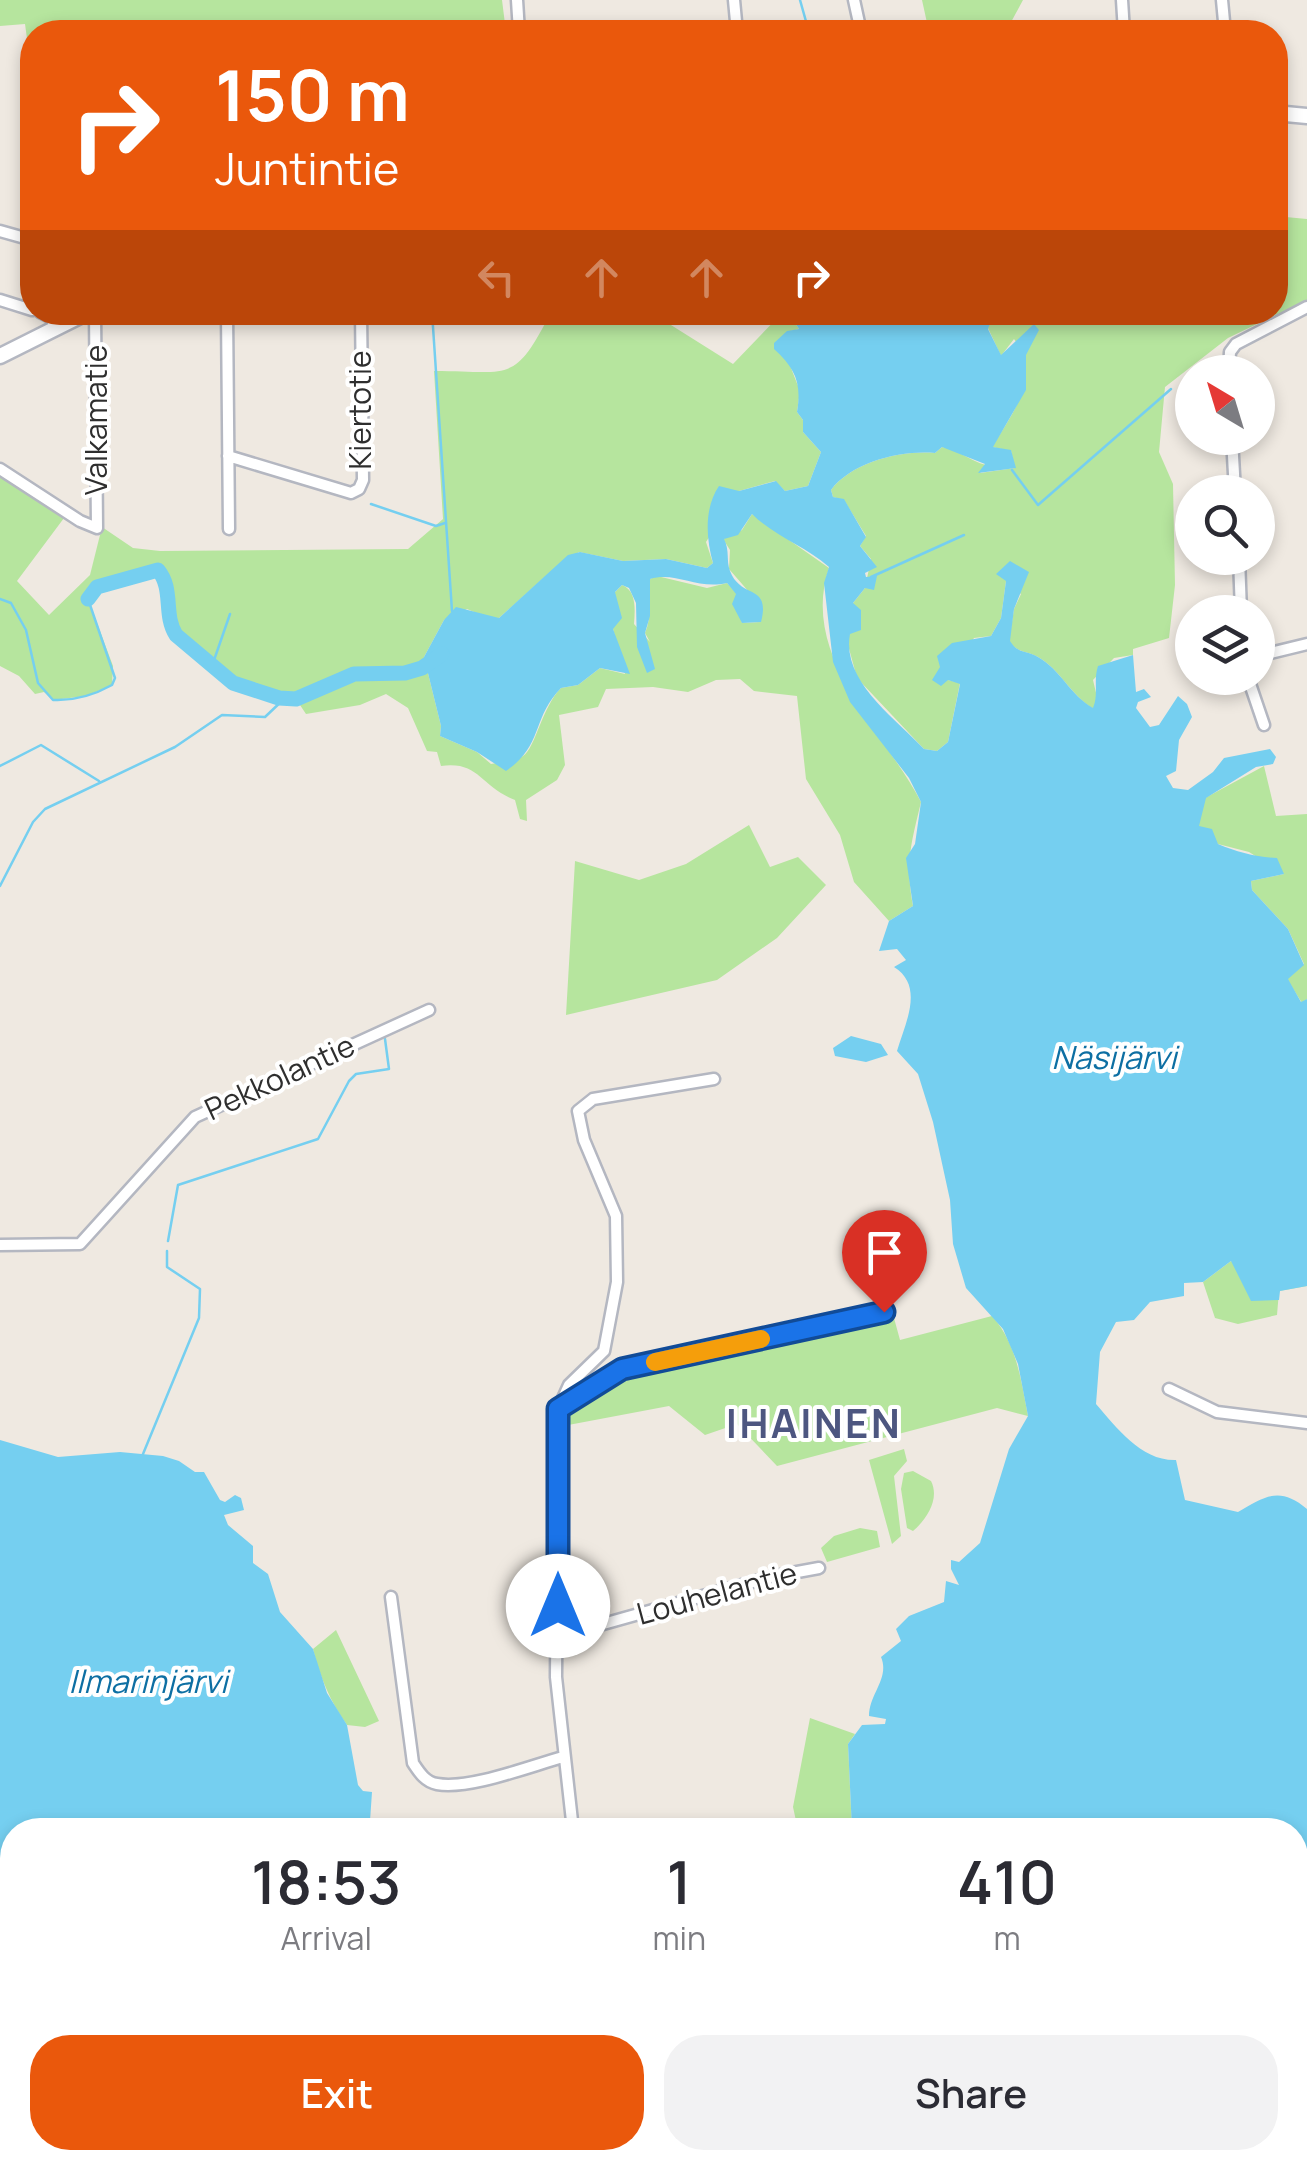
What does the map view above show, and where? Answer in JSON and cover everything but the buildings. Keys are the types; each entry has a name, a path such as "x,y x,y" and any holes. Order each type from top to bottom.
{"main road":[{"path":"0,356 64,325"}],"street":[{"name":"Valkamatie","path":"0,469 80,521 98,528 92,325"},
{"path":"227,325 229,530"},
{"name":"Kiertotie","path":"228,456 351,492 359,489 363,480 361,325"},
{"path":"1230,355 1236,344 1272,325"},
{"path":"1275,652 1307,644"},
{"path":"1254,695 1264,725"},
{"name":"Pekkolantie","path":"0,1245 80,1244 195,1117 429,1010"},
{"path":"571,1818 556,1678 558,1409 569,1386 604,1352 618,1282 616,1216 584,1140 578,1110 593,1098 714,1079"},
{"path":"558,1409 622,1369 884,1312"},
{"path":"1169,1388 1217,1412 1307,1423"},
{"name":"Louhelantie","path":"557,1636 770,1577 819,1568"},
{"path":"391,1598 413,1763 420,1774 436,1784 455,1784 563,1758"}],"green space":[{"path":"0,0 502,0 504,20 20,20 20,24 0,26"},
{"path":"922,0 1023,0 1012,20 926,20"},
{"path":"1288,217 1307,219 1307,300 1288,309"},
{"path":"544,325 671,325 733,364 770,325 796,325 799,329 787,332 780,340 800,391 797,412 803,420 803,432 821,452 808,486 785,491 775,481 739,491 706,542 713,563 707,568 666,559 623,561 579,552 499,618 467,609 444,620 424,657 440,736 477,752 491,764 516,759 527,752 561,688 578,685 600,668 625,674 613,629 615,592 622,585 633,596 634,624 650,642 645,633 649,586 650,579 657,576 707,588 727,583 737,594 742,623 761,622 749,592 729,569 730,550 723,539 742,530 752,514 829,568 823,600 826,632 835,662 921,802 910,853 913,906 889,921 854,882 840,835 806,779 797,696 754,691 740,679 716,680 688,692 653,687 606,689 598,707 559,715 565,765 557,780 526,800 527,821 520,819 515,800 472,771 454,765 441,766 437,752 427,751 408,708 386,694 360,705 306,714 296,699 262,693 216,669 176,635 166,585 158,570 97,587 88,599 113,666 112,685 86,696 53,700 44,692 35,694 19,676 0,666 0,477 64,518 17,581 49,615 90,575 102,527 133,548 160,551 408,549 443,519 434,371 507,369 518,363"},
{"path":"989,325 1255,325 1228,338 1206,355 1175,355 1175,379 1165,387 1159,452 1173,484 1175,585 1169,638 1133,649 1133,655 1114,658 1093,680 1097,697 1094,709 1046,662 1009,641 1014,609 1021,594 1006,581 1001,618 991,636 974,638 948,680 960,683 948,742 937,751 924,749 857,678 848,645 853,603 865,588 871,559 860,546 866,536 844,500 833,497 831,490 864,465 893,456 935,453 942,447 986,465 980,473 1015,468 1011,451 992,447 1021,394 1025,367 1014,339 1001,356"},
{"path":"1264,766 1276,816 1307,814 1307,999 1302,1003 1287,979 1304,964 1288,929 1252,890 1251,881 1284,874 1249,852 1218,844 1198,827 1205,798"},
{"path":"749,825 770,867 798,857 826,885 777,938 717,980 566,1015 575,861 639,880 686,864"},
{"path":"1231,1261 1307,1286 1279,1291 1277,1315 1238,1324 1215,1318 1203,1282"},
{"path":"992,1316 1013,1350 1028,1416 997,1408 777,1466 737,1424 705,1435 669,1406 563,1426 565,1411 622,1376 894,1318 900,1340"},
{"path":"904,1449 907,1461 894,1476 901,1536 892,1544 869,1460"},
{"path":"913,1471 931,1481 934,1495 927,1515 913,1531 907,1528 901,1489 904,1473"},
{"path":"860,1528 877,1531 880,1547 827,1562 821,1548 834,1536"},
{"path":"336,1630 379,1721 365,1727 347,1725 322,1679 313,1649"},
{"path":"810,1718 855,1734 848,1744 851,1818 795,1818 793,1807"}],"water":[{"name":"Näsijärvi","path":"796,325 990,325 1001,355 1033,325 1039,330 1026,355 1026,390 993,447 1011,450 1016,468 978,473 985,464 942,447 935,453 893,456 864,465 831,490 833,497 844,499 866,537 860,546 877,567 865,573 866,577 877,576 874,590 865,588 853,603 861,610 861,630 850,634 854,668 873,698 924,749 937,751 948,742 960,684 948,680 941,686 932,680 940,667 937,656 952,643 991,636 1001,618 1006,581 996,574 1010,561 1029,572 1014,609 1010,641 1016,648 1046,662 1093,708 1098,666 1133,655 1136,692 1144,689 1151,697 1138,702 1136,708 1150,727 1159,725 1178,696 1187,704 1192,717 1179,740 1176,771 1166,776 1173,788 1188,790 1213,772 1224,758 1270,749 1276,757 1273,764 1256,767 1206,798 1199,826 1212,829 1218,844 1247,854 1277,858 1284,874 1251,881 1252,890 1288,929 1304,965 1288,979 1301,1002 1307,999 1307,1286 1280,1291 1279,1300 1251,1301 1231,1261 1203,1282 1184,1283 1184,1296 1150,1302 1134,1320 1116,1322 1100,1352 1096,1404 1141,1449 1176,1460 1185,1500 1238,1512 1265,1498 1280,1496 1307,1509 1307,1818 851,1818 848,1744 862,1725 885,1724 886,1719 869,1716 883,1672 881,1657 901,1641 896,1629 909,1616 944,1602 946,1581 959,1585 951,1560 959,1562 980,1543 1009,1449 1028,1416 1018,1364 1003,1329 966,1288 953,1244 950,1200 933,1122 918,1074 897,1051 911,995 909,984 894,967 906,960 897,949 879,951 889,921 913,906 906,858 915,844 921,802 909,778 850,702 833,662 824,583 829,567 752,514 738,535 724,539 735,580 762,602 761,622 742,623 732,604 736,594 727,583 650,579 650,616 645,633 655,669 647,673 637,647 636,603 629,588 622,585 615,592 622,618 613,629 630,674 600,668 578,685 561,688 545,710 526,751 506,771 477,752 440,736 424,657 444,620 456,607 499,618 568,555 580,552 623,561 666,559 707,568 713,563 709,513 719,486 739,491 776,481 785,491 808,486 821,452 803,432 803,420 797,412 795,377 774,349 774,343 787,331 799,329"},
{"path":"851,1036 881,1044 888,1055 866,1062 835,1056 833,1048"},
{"name":"Ilmarinjärvi","path":"0,1440 58,1457 120,1452 163,1456 195,1472 204,1472 220,1500 225,1502 235,1495 241,1498 244,1510 224,1515 228,1525 253,1546 253,1563 268,1574 280,1612 313,1649 327,1693 347,1725 358,1785 363,1791 372,1792 370,1818 0,1818"}],"waterway":[{"path":"800,0 806,20"},
{"path":"433,325 452,611"},
{"path":"1012,470 1038,505 1171,389"},
{"path":"371,504 436,526 445,523"},
{"path":"871,577 964,535"},
{"path":"88,599 97,587 158,570 166,585 176,635 233,683 279,698 296,699 354,674 405,673 422,668 442,654"},
{"path":"0,599 11,603 26,630 38,683 53,700 98,692 112,685 115,678 88,599"},
{"path":"212,666 230,614"},
{"path":"0,886 33,822 45,809 175,747 222,715 265,717 285,698"},
{"path":"0,766 41,745 99,781"},
{"path":"168,1241 178,1185 318,1139 356,1074 389,1069 385,1039"},
{"path":"143,1454 199,1318 200,1289 167,1267 167,1251"}],"slow traffic":[{"path":"655,1362 761,1339"}],"district":[{"name":"IHAINEN","path":"814,1424"}],"route":[{"path":"558,1606 558,1409 622,1369 884,1312"}]}
